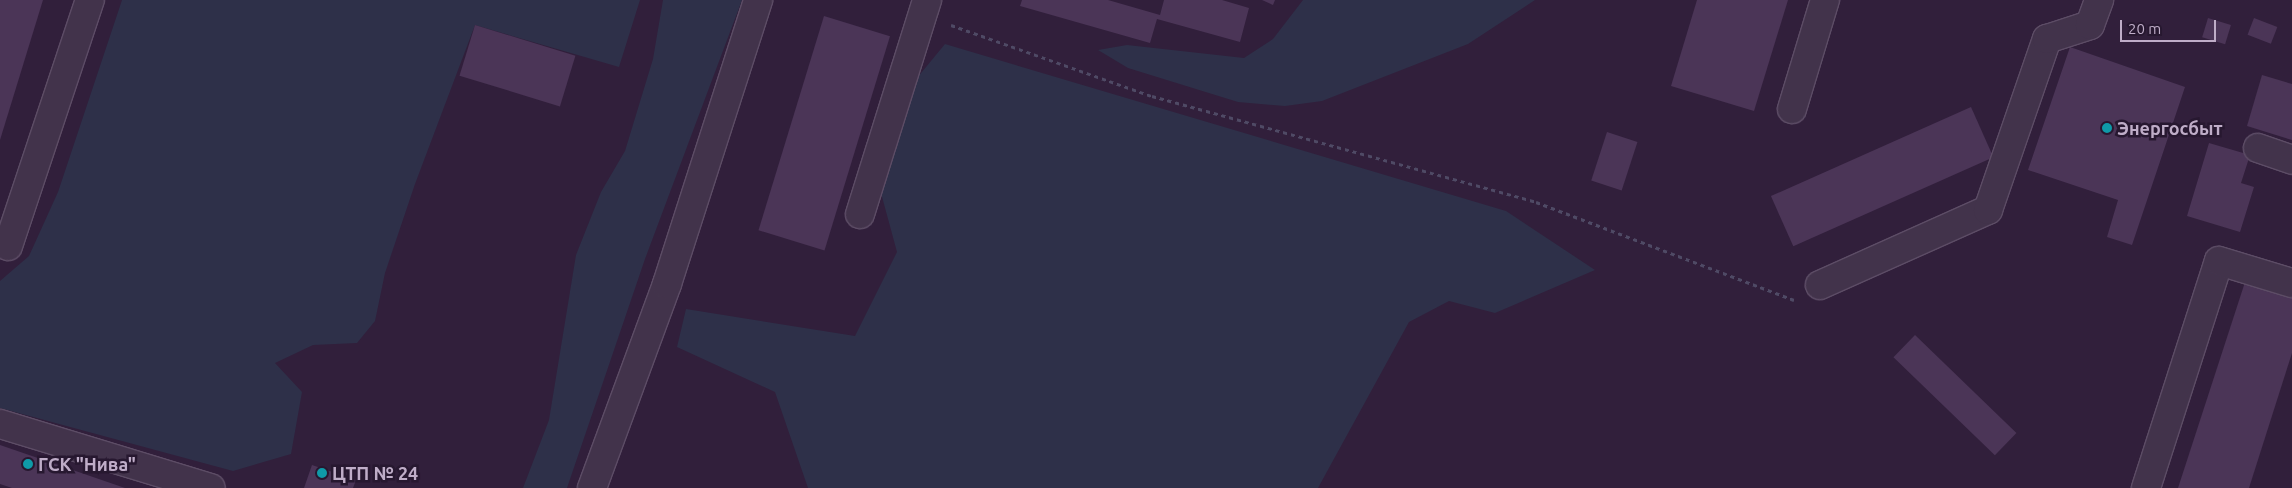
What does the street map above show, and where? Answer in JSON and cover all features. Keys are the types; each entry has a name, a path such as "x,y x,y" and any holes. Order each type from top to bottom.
{"street":[{"path":"8,246 90,0"},
{"path":"592,488 667,284 758,0"},
{"path":"1792,109 1825,0"},
{"path":"1820,285 1988,210 2047,39 2090,25 2099,0"},
{"path":"860,214 924,8"},
{"path":"2258,148 2292,160"},
{"path":"2146,488 2219,261 2292,283"},
{"path":"0,424 210,488"}],"path":[{"path":"924,8 1152,96 1536,202 1792,301 1820,285"}],"shaded area":[{"path":"122,0 640,0 619,67 475,25 415,184 385,273 375,321 357,343 313,345 275,363 302,392 291,454 233,471 0,408 0,281 29,256 58,192"},
{"path":"663,0 742,0 645,259 567,488 523,488 549,420 576,255 601,192 625,151 653,59"},
{"path":"1303,0 1535,0 1468,44 1322,101 1285,106 1238,102 1128,68 1098,50 1127,45 1244,58 1273,39"},
{"path":"945,44 1506,211 1595,270 1495,313 1449,301 1409,322 1318,488 808,488 775,392 677,347 686,309 855,336 897,252 881,193 912,84"}],"building":[{"path":"0,0 43,0 0,140"},
{"path":"1022,0 1108,0 1160,15 1164,0 1222,0 1249,8 1240,42 1157,19 1150,43 1020,6"},
{"path":"1262,0 1275,0 1273,5"},
{"path":"1697,0 1788,0 1754,111 1671,86"},
{"path":"824,16 890,36 824,250 759,230"},
{"path":"2208,18 2231,25 2225,44 2202,37"},
{"path":"2254,18 2277,27 2271,44 2248,35"},
{"path":"475,25 575,56 560,106 460,76"},
{"name":"Энергосбыт","path":"2070,47 2185,87 2132,245 2107,237 2118,200 2028,170"},
{"path":"2262,75 2292,84 2292,140 2247,126"},
{"path":"1971,107 1993,157 1793,246 1771,196"},
{"path":"1607,132 1637,142 1622,190 1591,181"},
{"path":"2209,143 2250,155 2241,183 2254,187 2240,232 2187,216"},
{"path":"2246,279 2292,293 2292,353 2249,488 2178,488"},
{"path":"1915,335 2016,433 1995,455 1893,357"},
{"name":"ГСК \"Нива\"","path":"0,445 125,488 12,488 0,484"},
{"name":"ЦТП № 24","path":"312,465 356,480 353,488 304,488"}],"place":[{"name":"Энергосбыт","path":"2107,128"},
{"name":"ГСК \"Нива\"","path":"28,464"},
{"name":"ЦТП № 24","path":"322,473"}]}
